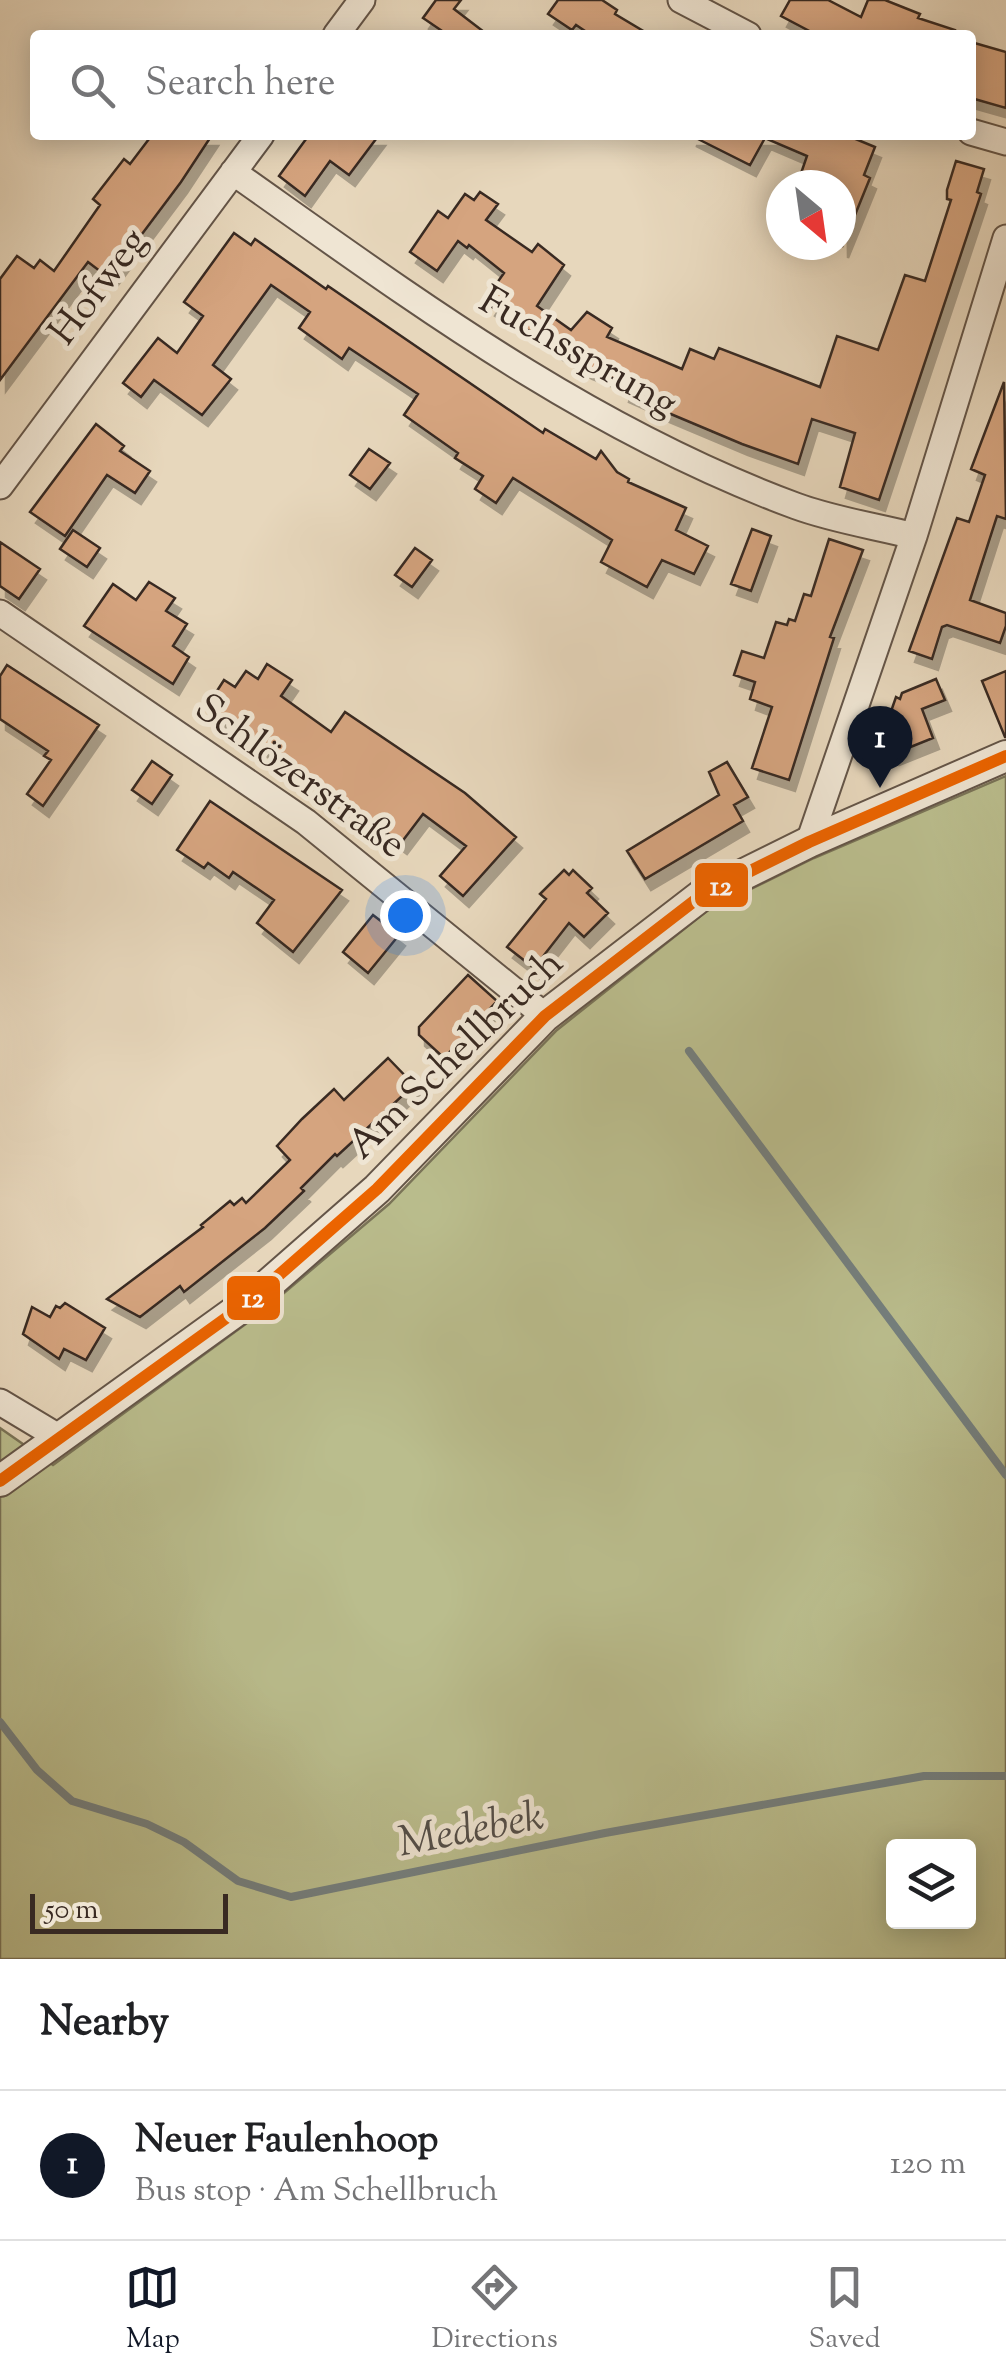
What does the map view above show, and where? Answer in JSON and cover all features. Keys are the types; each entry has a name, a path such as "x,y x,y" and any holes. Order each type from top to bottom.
{"street":[{"path":"340,30 362,0"},
{"path":"682,0 739,30"},
{"path":"976,133 1006,142"},
{"name":"Hofweg","path":"0,486 257,140"},
{"name":"Fuchssprung","path":"233,172 424,307 602,419 799,507 914,536"},
{"path":"809,842 914,536 1006,238"},
{"name":"Schlözerstraße","path":"0,613 306,822 546,1016"},
{"name":"Am Schellbruch","path":"0,1481 247,1303 377,1189 546,1016 702,894 809,842 1006,756"},
{"path":"0,1402 60,1438"}],"green space":[{"path":"1006,776 1006,1959 0,1959 0,1428 53,1465 258,1315 389,1204 557,1030 708,910 814,858"}],"building":[{"path":"436,0 461,0 454,9 481,30 441,30 423,18"},
{"path":"558,0 602,0 617,10 615,14 642,30 584,30 576,25 572,30 548,14"},
{"path":"790,0 828,0 861,17 868,0 885,0 920,14 918,18 955,30 808,30 781,16"},
{"path":"976,43 1006,52 1006,108 976,99"},
{"path":"148,140 209,140 109,278 88,262 0,380 0,279 17,256 34,268 40,260 54,271 100,205 93,199 124,159 130,164"},
{"path":"305,140 375,140 349,175 330,161 305,196 279,176"},
{"path":"700,140 764,140 750,165"},
{"path":"770,140 858,140 875,147 864,175 870,178 856,212 856,170 802,170 807,156"},
{"path":"956,161 984,169 977,192 981,194 879,500 840,487 855,433 812,419 798,464 742,444 623,391 626,383 586,368 489,305 497,293 492,290 504,273 469,245 467,248 458,241 437,271 410,252 438,211 448,218 465,194 474,200 480,192 498,204 486,220 532,252 538,244 564,265 537,306 571,330 587,312 612,328 607,337 682,369 690,349 714,359 719,348 820,387 837,336 878,350 905,275 925,281 951,200 947,199 947,190"},
{"path":"234,233 251,245 255,239 326,289 328,286 543,433 545,429 596,459 601,451 628,482 686,508 676,530 708,546 694,574 662,560 647,587 601,562 612,540 513,478 496,503 475,489 483,476 404,415 418,394 349,348 342,359 299,328 310,312 271,285 213,365 231,379 202,415 154,380 141,397 123,383 158,338 177,353 203,316 184,302"},
{"path":"1004,382 1006,519 997,516 970,600 1006,613 1006,626 1000,643 947,625 942,627 932,659 909,651 957,518 969,522 985,475 971,469"},
{"path":"96,424 124,446 120,451 150,471 135,493 107,475 65,536 30,512"},
{"path":"369,449 390,463 370,489 350,475"},
{"path":"752,529 771,536 751,591 731,584"},
{"path":"73,530 100,548 87,567 60,549"},
{"path":"829,539 863,550 830,637 834,638 789,780 752,768 772,707 750,699 755,682 734,675 742,651 764,658 776,622 787,625 789,619 795,621 804,594 811,596"},
{"path":"0,542 40,569 19,599 0,586"},
{"path":"415,548 432,560 412,587 395,575"},
{"path":"149,582 175,598 166,611 187,624 173,646 189,657 173,684 84,626 113,584 136,600"},
{"path":"267,664 292,680 281,696 331,732 345,712 465,793 516,837 463,896 440,876 466,846 423,814 401,843 290,761 288,764 206,708 224,680 235,687 246,671 258,679"},
{"path":"7,665 99,725 43,806 27,794 51,760 44,756 48,751 0,719 0,676"},
{"path":"1006,671 1006,737 1005,737 982,681"},
{"path":"936,679 945,700 922,709 933,738 893,754 879,746 896,697 900,699 902,693"},
{"path":"152,761 172,775 152,804 132,790"},
{"path":"727,762 748,797 734,805 743,821 645,879 627,851 719,795 709,772"},
{"path":"210,801 342,890 293,952 257,923 274,900 233,872 229,878 208,863 204,868 177,850"},
{"path":"564,870 569,875 573,870 592,888 587,893 608,913 584,937 569,923 534,968 507,947 546,899 540,894"},
{"path":"373,915 399,935 368,973 343,952"},
{"path":"468,975 497,1001 444,1058 419,1035 419,1027"},
{"path":"388,1058 414,1085 335,1154 265,1228 184,1292 180,1286 140,1317 107,1299 203,1227 230,1201 234,1205 242,1198 246,1203 290,1160 277,1146 302,1119 334,1089 344,1100"},
{"path":"65,1303 105,1328 86,1360 64,1349 59,1359 23,1334 32,1307 50,1317 56,1306 60,1308"}],"waterway":[{"path":"689,1051 1006,1475"},
{"name":"Medebek","path":"0,1722 37,1770 72,1801 147,1824 184,1842 238,1881 291,1897 605,1833 924,1776 1006,1776"}],"transit line":[{"name":"12","path":"0,1481 247,1303 377,1189 545,1016 702,895 809,842 1006,756"}],"place":[{"name":"Neuer Faulenhoop","path":"880,788"}]}
